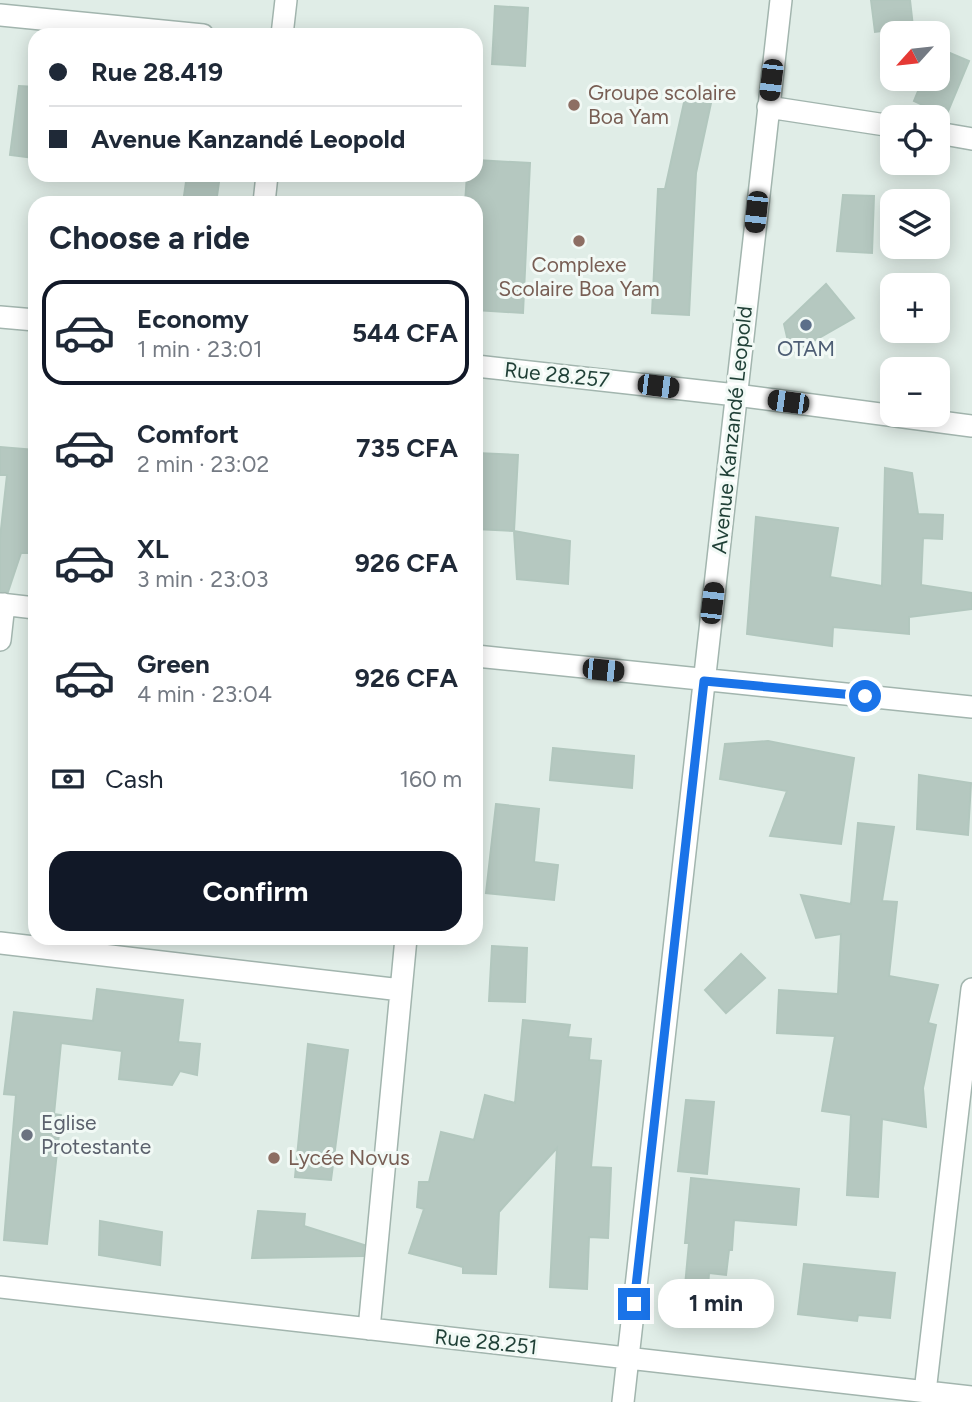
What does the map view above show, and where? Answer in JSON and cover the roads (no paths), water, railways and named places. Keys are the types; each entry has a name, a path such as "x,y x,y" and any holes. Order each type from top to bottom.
{"street":[{"path":"283,28 286,0"},
{"name":"Avenue Kanzandé Leopold","path":"623,1402 781,0"},
{"path":"0,15 132,28"},
{"path":"768,107 880,124"},
{"path":"950,135 972,139"},
{"path":"0,317 28,319"},
{"name":"Rue 28.257","path":"483,367 736,395 972,426"},
{"path":"0,640 2,604 28,607"},
{"path":"483,657 972,707"},
{"path":"0,943 401,990"},
{"path":"369,1329 405,945"},
{"path":"925,1392 972,989"},
{"name":"Rue 28.251","path":"0,1287 972,1397"}],"place":[{"name":"Groupe scolaire Boa Yam","path":"574,105"},
{"name":"Complexe Scolaire Boa Yam","path":"579,241"},
{"name":"OTAM","path":"806,325"},
{"name":"Eglise Protestante","path":"27,1135"},
{"name":"Lycée Novus","path":"274,1158"}]}
